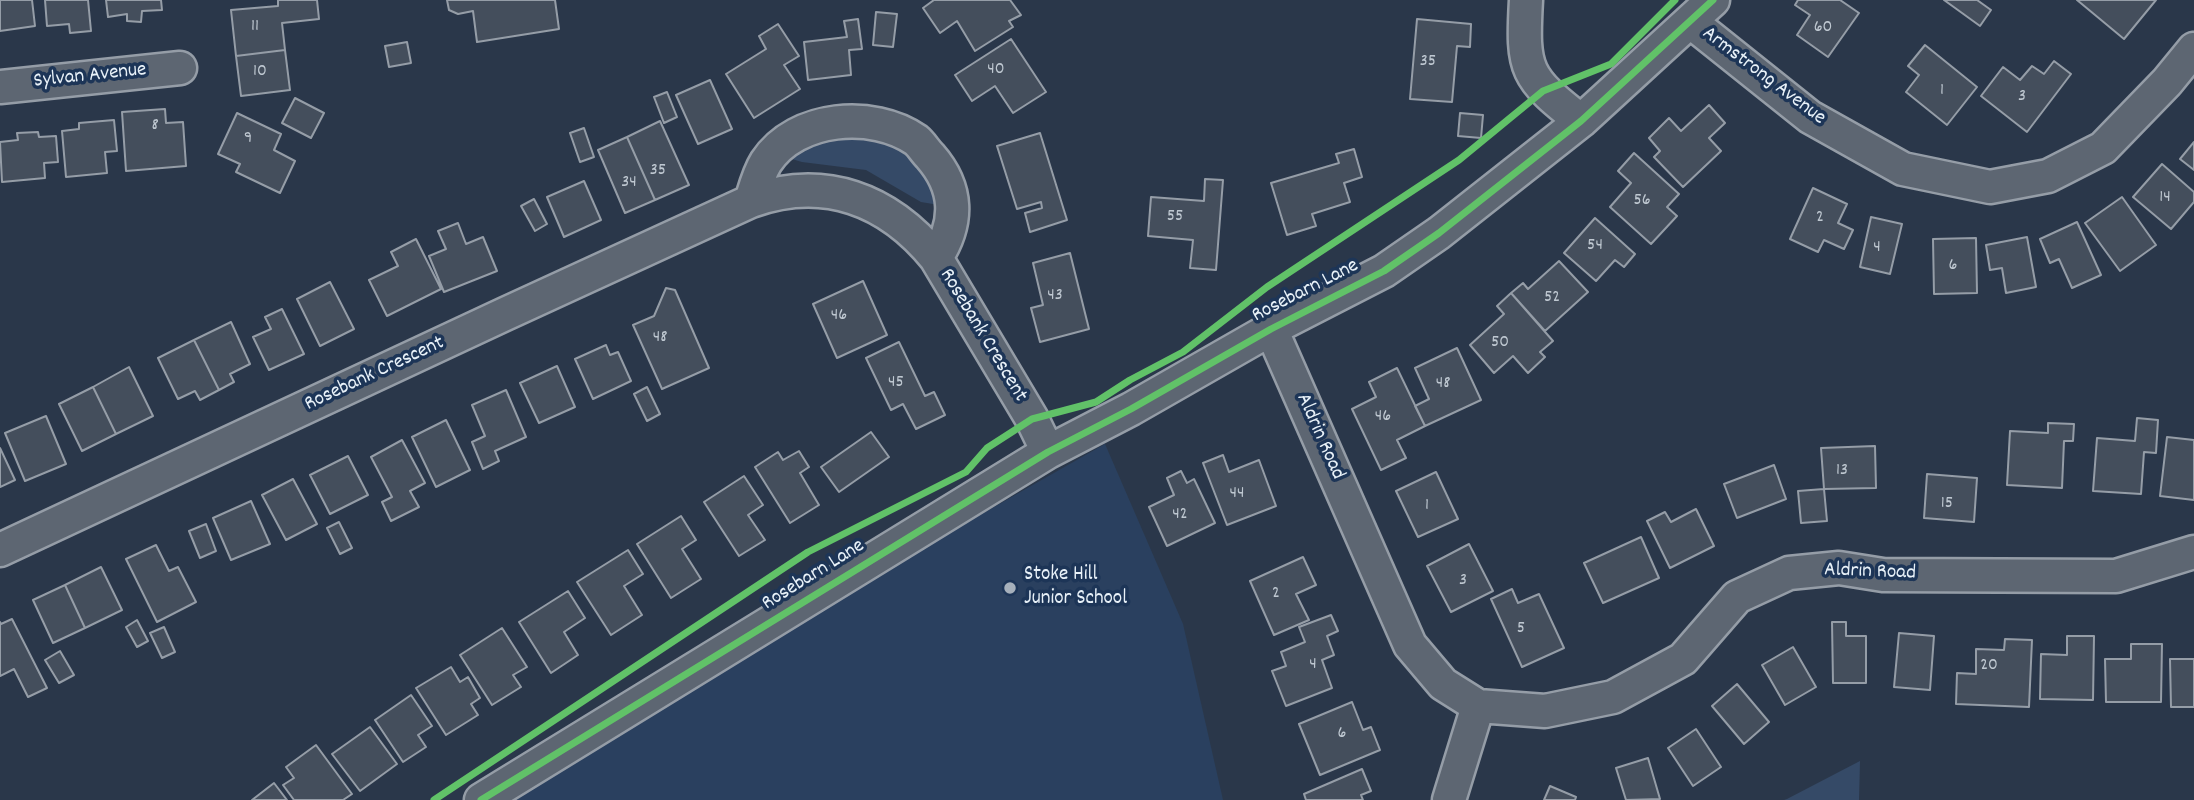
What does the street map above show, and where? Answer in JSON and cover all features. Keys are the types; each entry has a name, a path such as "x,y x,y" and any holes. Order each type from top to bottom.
{"street":[{"path":"1526,0 1526,61 1544,91 1580,121"},
{"name":"Rosebarn Lane","path":"481,800 1048,452 1395,264 1439,233 1580,121 1713,0"},
{"name":"Armstrong Avenue","path":"1690,22 1810,117 1903,169 1990,187 2048,176 2102,148 2167,82 2194,49"},
{"name":"Sylvan Avenue","path":"0,87 180,68"},
{"name":"Rosebank Crescent","path":"751,201 765,163 790,139 805,131 830,123 853,122 895,129 917,141 938,166 949,185 953,207 951,226 936,258"},
{"name":"Rosebank Crescent","path":"0,551 505,314 751,201 774,193 824,192 846,195 890,214 916,234 936,258 1032,419 1048,452"},
{"name":"Aldrin Road","path":"1271,329 1410,645 1443,684 1478,706 1545,711 1613,697 1683,659 1737,597 1789,573 1839,568 1883,575 2116,576 2194,552"},
{"path":"1449,800 1478,706"}],"shaded area":[{"path":"845,134 884,141 923,166 939,205 921,202 866,170 802,162 785,157 826,138"},
{"name":"Stoke Hill Junior School","path":"1105,444 1183,624 1223,800 500,800 707,670"},
{"path":"1860,761 1859,800 1784,800 1787,799"}],"building":[{"path":"0,0 32,0 35,26 0,31"},
{"path":"45,0 88,0 91,31 70,33 69,24 47,26"},
{"path":"106,0 161,0 162,10 142,11 141,22 127,21 127,14 108,17"},
{"path":"278,0 317,0 319,19 282,23 285,50 236,56 231,10 278,6"},
{"path":"447,0 555,0 559,29 477,42 473,11 458,14 449,10"},
{"path":"934,0 1010,0 1021,15 1009,21 1013,27 975,51 957,21 940,33 923,8"},
{"path":"1798,0 1840,0 1859,13 1828,57 1797,35 1810,15 1795,5"},
{"path":"1944,0 1977,0 1991,10 1980,26"},
{"path":"2077,0 2156,0 2124,39"},
{"path":"876,12 897,14 893,47 873,45"},
{"path":"858,19 862,49 849,50 851,75 808,80 804,42 847,37 844,21"},
{"path":"1417,19 1471,24 1470,47 1457,46 1452,102 1410,99"},
{"path":"778,24 799,56 784,65 800,89 754,118 726,74 766,49 759,36"},
{"path":"1011,39 1046,92 1013,113 995,86 972,101 955,75"},
{"path":"407,42 411,63 389,67 385,46"},
{"path":"1925,45 1977,87 1947,125 1906,92 1919,75 1908,66"},
{"path":"285,50 290,90 241,96 236,56"},
{"path":"2054,61 2071,74 2027,132 1981,96 2003,67 2020,80 2032,66 2044,74"},
{"path":"710,80 732,129 698,144 676,95"},
{"path":"667,92 677,117 664,123 654,97"},
{"path":"295,98 324,113 311,138 282,123"},
{"path":"1709,105 1725,123 1709,138 1721,151 1683,187 1654,157 1660,151 1649,138 1669,118 1681,131"},
{"path":"165,109 166,123 183,122 186,166 126,171 122,112"},
{"path":"237,113 281,134 274,150 295,161 280,193 236,172 240,164 218,154"},
{"path":"1460,113 1483,115 1481,138 1458,136"},
{"path":"114,120 117,151 105,152 107,173 66,177 62,131 79,129 79,123"},
{"path":"660,121 689,185 655,200 627,137"},
{"path":"584,128 594,157 580,162 570,133"},
{"path":"38,132 39,137 56,136 58,162 44,163 45,178 2,182 0,142 18,140 17,133"},
{"path":"1040,133 1067,220 1030,232 1025,213 1042,208 1041,202 1017,209 997,146"},
{"path":"627,137 655,200 625,213 598,150"},
{"path":"2194,142 2194,170 2180,159"},
{"path":"1354,149 1362,177 1344,183 1350,202 1312,214 1316,226 1287,235 1271,183 1339,163 1336,154"},
{"path":"1634,153 1679,194 1667,207 1677,216 1651,244 1610,207 1631,183 1618,171"},
{"path":"2162,164 2194,192 2194,202 2171,229 2133,197"},
{"path":"1205,179 1223,180 1216,270 1190,268 1193,240 1148,236 1151,197 1204,201"},
{"path":"584,181 601,220 564,237 547,197"},
{"path":"1813,188 1847,204 1838,223 1853,230 1844,249 1824,240 1818,252 1790,239"},
{"path":"2122,197 2156,245 2120,271 2085,223"},
{"path":"534,199 547,224 535,231 521,206"},
{"path":"1871,217 1902,224 1890,274 1860,267"},
{"path":"1595,218 1635,254 1624,267 1615,260 1596,281 1564,253"},
{"path":"2077,222 2101,275 2072,288 2059,259 2050,263 2040,239"},
{"path":"458,223 466,244 483,237 497,271 444,292 429,256 446,249 438,231"},
{"path":"2027,237 2036,287 2006,293 2002,268 1990,270 1986,245"},
{"path":"1976,238 1977,293 1934,294 1933,239"},
{"path":"416,239 441,289 387,316 369,280 398,266 391,252"},
{"path":"1070,253 1089,329 1040,342 1031,308 1043,305 1033,263"},
{"path":"1559,261 1588,292 1545,331 1511,293 1523,283 1528,289"},
{"path":"863,281 887,335 837,358 813,304"},
{"path":"330,282 354,329 320,346 297,299"},
{"path":"666,288 675,290 709,368 662,389 633,325 654,316"},
{"path":"1511,293 1553,341 1540,352 1545,357 1528,373 1513,356 1494,373 1470,345 1504,314 1497,306"},
{"path":"282,309 304,354 269,370 253,337 271,329 265,317"},
{"path":"231,322 250,364 230,374 234,382 219,390 194,340"},
{"path":"194,340 219,390 200,400 195,391 178,399 158,358"},
{"path":"899,342 925,396 934,392 945,415 916,429 903,404 891,410 866,358"},
{"path":"606,345 610,355 618,352 631,381 593,399 575,359"},
{"path":"1457,348 1481,400 1425,426 1415,406 1429,399 1415,368"},
{"path":"557,366 575,407 539,423 520,383"},
{"path":"129,367 153,416 116,434 93,387"},
{"path":"1397,368 1425,426 1397,440 1406,458 1381,470 1352,409 1376,397 1369,382"},
{"path":"93,387 116,434 82,451 59,404"},
{"path":"647,387 660,414 647,421 634,394"},
{"path":"506,390 526,437 495,451 499,461 483,469 472,442 485,436 472,405"},
{"path":"46,416 66,464 25,481 5,433"},
{"path":"2137,418 2158,420 2156,453 2144,452 2141,494 2093,491 2097,438 2135,441"},
{"path":"446,420 470,470 436,487 412,437"},
{"path":"2048,423 2074,424 2073,441 2064,441 2062,488 2007,485 2010,431 2048,433"},
{"path":"871,432 889,457 839,492 821,467"},
{"path":"2167,437 2194,440 2194,500 2160,496"},
{"path":"402,440 425,483 410,491 419,507 391,521 382,502 392,497 371,457"},
{"path":"1875,446 1876,488 1824,489 1821,448"},
{"path":"0,448 15,480 0,487"},
{"path":"799,451 809,467 800,473 819,505 790,523 755,467 778,452 783,460"},
{"path":"1223,455 1229,472 1259,460 1276,506 1227,525 1203,463"},
{"path":"348,456 368,495 330,514 310,475"},
{"path":"1774,465 1786,499 1737,518 1724,484"},
{"path":"1181,471 1187,483 1194,479 1215,523 1167,546 1149,507 1174,495 1167,478"},
{"path":"1436,472 1458,519 1418,537 1396,491"},
{"path":"1927,474 1977,478 1974,522 1924,518"},
{"path":"744,476 763,505 748,515 765,540 739,556 704,502"},
{"path":"293,479 317,524 286,540 262,495"},
{"path":"1824,489 1827,521 1801,523 1798,491"},
{"path":"251,501 270,544 231,560 213,518"},
{"path":"1696,509 1714,546 1670,568 1647,521 1665,512 1671,522"},
{"path":"681,516 696,540 682,549 701,579 671,598 637,544"},
{"path":"339,522 352,548 340,554 327,528"},
{"path":"206,524 216,551 200,558 189,531"},
{"path":"1641,537 1659,578 1603,603 1584,563"},
{"path":"1469,544 1493,591 1451,612 1427,566"},
{"path":"156,545 169,571 178,567 196,602 157,622 126,559"},
{"path":"628,550 643,574 624,586 642,615 611,635 577,582"},
{"path":"1303,557 1316,585 1296,594 1309,620 1274,635 1250,581"},
{"path":"101,567 122,610 85,628 65,585"},
{"path":"65,585 85,628 53,643 33,600"},
{"path":"1512,589 1518,603 1539,594 1564,648 1522,667 1491,599"},
{"path":"568,591 585,618 564,632 578,655 551,673 519,622"},
{"path":"1331,615 1338,631 1327,636 1334,655 1322,660 1332,688 1286,706 1272,671 1286,666 1281,652 1305,642 1299,627"},
{"path":"12,619 47,688 28,697 14,669 0,676 0,622 1,624"},
{"path":"137,620 148,641 137,647 126,627"},
{"path":"1832,622 1846,622 1846,636 1866,636 1866,683 1833,683"},
{"path":"164,627 175,652 162,658 150,633"},
{"path":"502,628 527,667 513,675 521,687 492,705 460,655"},
{"path":"1899,633 1934,636 1930,690 1894,687"},
{"path":"2067,636 2094,636 2093,700 2040,699 2041,654 2067,655"},
{"path":"2005,639 2032,640 2029,707 1956,704 1957,673 1976,674 1976,649 2004,650"},
{"path":"2131,644 2162,644 2161,702 2106,702 2105,659 2131,659"},
{"path":"1793,647 1816,687 1785,705 1762,665"},
{"path":"60,651 74,675 59,683 45,660"},
{"path":"2170,659 2194,659 2194,707 2171,707"},
{"path":"451,667 460,682 468,677 480,698 471,704 478,715 446,735 416,688"},
{"path":"1737,684 1769,722 1744,744 1712,706"},
{"path":"411,695 432,726 418,735 426,747 403,762 375,720"},
{"path":"1352,702 1363,730 1371,727 1380,750 1320,775 1299,724"},
{"path":"370,727 397,764 360,791 332,754"},
{"path":"1696,729 1721,767 1693,786 1668,748"},
{"path":"316,745 352,794 343,800 294,800 283,785 294,778 286,767"},
{"path":"1648,758 1660,799 1626,800 1616,768"},
{"path":"1362,769 1371,791 1361,795 1363,800 1306,800 1304,794"},
{"path":"274,783 287,800 252,800"},
{"path":"1550,786 1576,797 1575,800 1544,800"}],"cycle path":[{"path":"434,800 808,552 966,472 987,448 1032,419 1096,402 1130,380 1183,352 1267,287 1459,160 1543,91 1611,64 1675,0"},
{"path":"481,800 1048,452 1131,409 1271,329 1384,271 1439,233 1581,121 1713,0"}],"place":[{"name":"Stoke Hill Junior School","path":"1010,588"}]}
